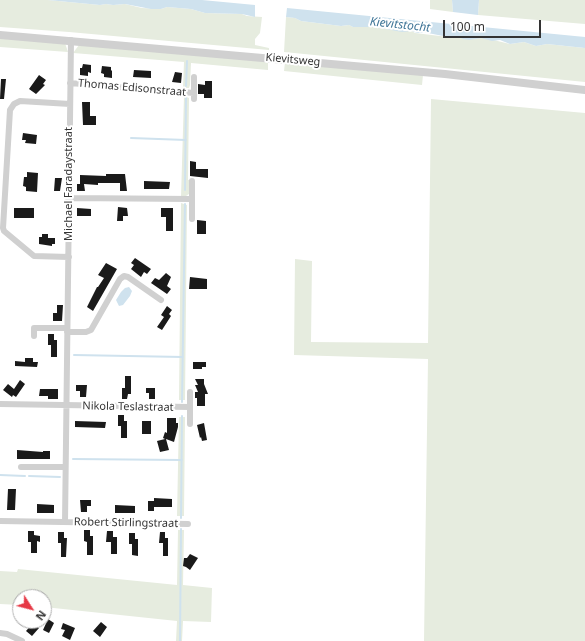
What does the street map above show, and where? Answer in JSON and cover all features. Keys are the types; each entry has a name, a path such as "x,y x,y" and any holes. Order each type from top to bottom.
{"street":[{"name":"Kievitsweg","path":"0,35 71,40 445,74 585,90"},
{"name":"Michael Faradaystraat","path":"64,522 71,40"},
{"name":"Thomas Edisonstraat","path":"70,83 194,96 194,76"},
{"path":"69,257 34,256 4,231 3,228 10,110 14,104 20,101 70,104"},
{"path":"192,181 192,219"},
{"path":"68,198 192,199"},
{"path":"34,336 34,328 86,332 91,330 120,279 124,276 128,277 162,300"},
{"name":"Nikola Teslastraat","path":"190,392 190,424"},
{"path":"0,404 66,406"},
{"name":"Nikola Teslastraat","path":"66,406 190,407"},
{"path":"21,466 65,467"},
{"name":"Robert Stirlingstraat","path":"0,521 188,524"},
{"path":"0,633 8,634 22,641"}],"shaded area":[{"path":"0,0 48,0 100,5 125,4 142,8 161,9 167,7 191,9 205,13 242,14 247,16 262,17 260,33 255,39 255,45 269,48 269,50 0,27"},
{"path":"430,0 452,0 453,12 430,9"},
{"path":"479,0 585,0 585,24 478,15"},
{"path":"286,17 295,18 301,21 341,26 349,25 353,27 375,27 448,37 456,36 473,39 481,37 510,44 524,42 536,46 547,44 585,48 585,82 284,52"},
{"path":"0,38 65,43 68,52 0,47"},
{"path":"79,45 268,60 268,70 191,63 190,85 189,88 183,88 184,62 73,53"},
{"path":"285,62 423,75 422,85 284,71"},
{"path":"184,96 189,98 188,180 190,180 189,194 181,197"},
{"path":"431,99 585,113 585,641 424,641 428,359 294,355 295,259 312,261 311,342 428,343"},
{"path":"181,203 187,205 185,400 179,400"},
{"path":"179,417 185,417 184,516 177,516"},
{"path":"178,530 184,530 183,585 212,588 211,622 183,621 182,641 176,641 177,621 52,608 52,589 12,589 12,605 0,604 0,571 17,572 18,569 177,585"}],"water":[{"path":"48,0 202,0 255,5 255,17 242,14 205,13 191,9 167,7 161,9 151,9 125,4 100,5"},
{"path":"452,0 479,0 478,15 453,12"},
{"name":"Kievitstocht","path":"287,8 585,37 585,48 547,44 536,46 524,42 510,44 500,40 492,41 481,38 469,40 456,36 448,37 412,31 402,32 375,27 353,27 349,25 341,26 301,21 295,18 286,17"},
{"path":"129,287 132,291 130,296 123,305 119,306 116,300 125,288"}],"building":[{"path":"83,64 91,65 91,73 88,72 88,76 80,75 80,68 82,68"},
{"path":"102,66 111,67 112,78 104,77 104,74 101,73"},
{"path":"134,70 151,71 151,78 133,77"},
{"path":"175,72 182,73 181,83 172,82"},
{"path":"39,75 46,80 43,84 45,85 36,94 29,89"},
{"path":"1,79 6,79 4,99 0,99"},
{"path":"205,81 212,81 212,98 204,98 204,94 198,94 198,84 205,85"},
{"path":"82,102 90,102 90,116 96,116 96,125 83,125"},
{"path":"23,133 37,135 36,144 25,143 26,140 22,140"},
{"path":"190,161 196,162 196,169 208,169 208,178 190,176"},
{"path":"27,172 38,173 37,192 26,191 26,187 23,186 24,177 27,177"},
{"path":"106,174 125,174 127,191 120,191 120,183 98,183 98,185 84,184 85,191 77,191 77,184 80,184 80,175 106,176"},
{"path":"55,178 62,178 60,191 54,191"},
{"path":"144,181 170,182 169,189 144,189"},
{"path":"118,207 127,208 128,216 123,216 123,221 117,221"},
{"path":"14,208 34,208 34,218 14,218"},
{"path":"77,208 91,209 91,216 77,216"},
{"path":"161,208 173,208 173,231 166,231 166,217 161,217"},
{"path":"197,220 206,221 206,234 197,234"},
{"path":"42,234 48,234 48,238 55,238 55,244 52,244 52,246 39,244 39,237 42,237"},
{"path":"135,258 151,269 147,274 144,272 141,277 131,269 134,265 131,263"},
{"path":"106,263 117,269 93,311 87,307 97,287 104,278 98,275"},
{"path":"166,273 171,277 167,286 171,289 167,294 151,283 155,278 159,280"},
{"path":"190,277 207,279 207,289 189,289"},
{"path":"57,305 63,305 62,321 53,321 53,313 57,313"},
{"path":"167,306 172,310 169,314 171,316 162,330 157,327 164,317 161,315"},
{"path":"48,334 54,334 54,340 57,340 57,357 51,357 51,345 48,345"},
{"path":"25,358 33,358 33,362 38,362 37,367 15,366 15,361 25,362"},
{"path":"193,362 206,362 206,367 202,367 202,369 193,369"},
{"path":"125,376 131,376 131,394 128,394 127,399 122,399 122,388 125,388"},
{"path":"195,379 204,379 204,384 208,394 205,394 205,406 197,406 195,392 198,392 195,385 198,385"},
{"path":"20,380 25,384 16,397 13,395 12,397 3,390 8,384 14,389"},
{"path":"76,385 87,385 86,397 80,397 80,391 76,391"},
{"path":"146,388 155,388 155,399 149,399 149,393 146,393"},
{"path":"40,389 58,389 58,399 48,399 48,396 39,396"},
{"path":"118,415 124,415 124,421 127,421 127,438 121,438 121,426 118,426"},
{"path":"167,418 176,418 178,427 174,442 166,439 169,450 160,452 157,441 165,439 163,438 165,432 167,433"},
{"path":"75,421 106,422 105,428 75,427"},
{"path":"142,421 151,421 151,434 142,434"},
{"path":"204,423 207,440 202,441 197,425"},
{"path":"17,450 43,452 50,451 50,459 17,459"},
{"path":"8,489 16,489 15,510 7,510"},
{"path":"154,498 172,499 172,507 154,507 154,511 148,511 148,501 154,501"},
{"path":"80,500 91,500 91,506 87,506 87,512 81,512"},
{"path":"37,504 54,505 54,513 37,513"},
{"path":"115,505 135,506 135,513 115,513"},
{"path":"84,530 90,530 90,536 93,536 93,555 87,555 87,542 84,541"},
{"path":"28,531 34,531 34,535 40,536 40,542 37,541 37,553 31,553 31,542 28,542"},
{"path":"107,531 113,531 113,537 117,537 117,554 111,554 111,542 106,542"},
{"path":"58,532 64,532 64,538 67,538 66,557 61,557 61,543 58,543"},
{"path":"160,532 165,532 165,538 168,538 168,556 163,556 163,543 159,543"},
{"path":"129,533 135,533 135,539 138,539 138,556 132,555 132,544 129,544"},
{"path":"190,554 198,558 190,570 183,566 184,558 187,558"},
{"path":"101,622 107,627 100,637 93,631"},
{"path":"63,623 75,628 70,640 62,636 65,630 61,629"},
{"path":"28,629 38,629 32,636 26,631"},
{"path":"43,629 51,629 49,633"}],"waterway":[{"path":"186,86 187,61"},
{"path":"185,190 186,96"},
{"path":"131,138 186,140"},
{"path":"182,402 185,204"},
{"path":"74,355 183,357"},
{"path":"181,518 182,416"},
{"path":"73,459 182,460"},
{"path":"0,475 25,476"},
{"path":"29,476 60,477"},
{"path":"180,641 181,529"}]}
